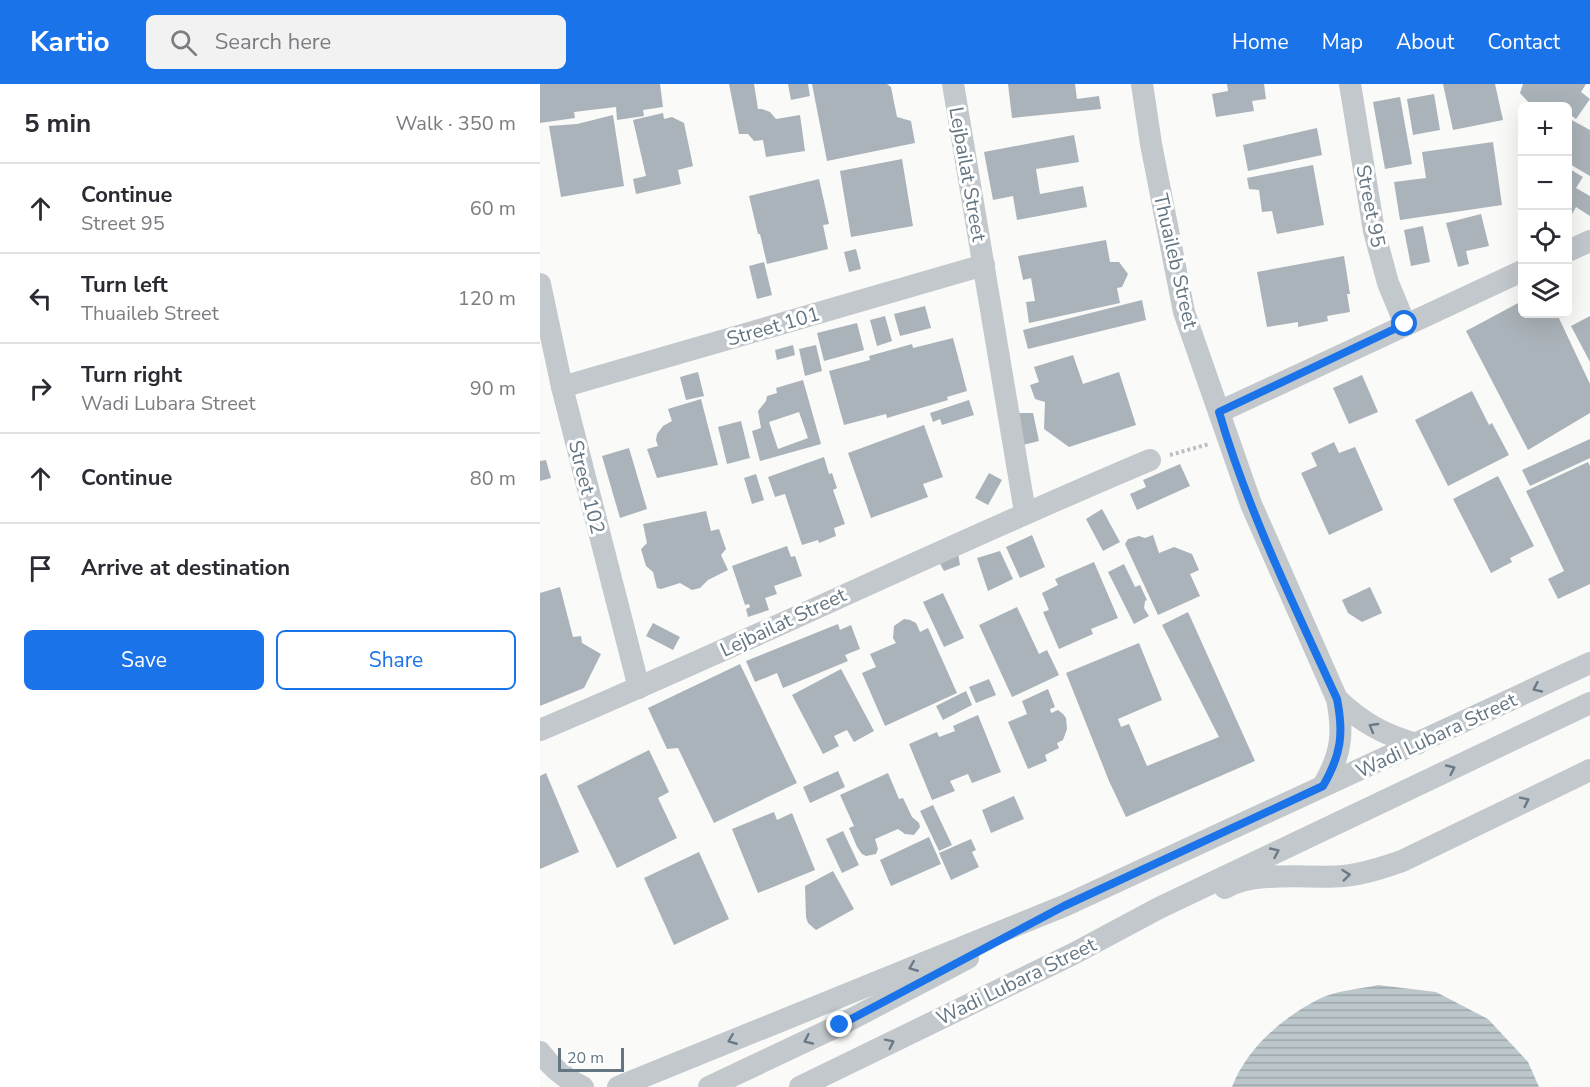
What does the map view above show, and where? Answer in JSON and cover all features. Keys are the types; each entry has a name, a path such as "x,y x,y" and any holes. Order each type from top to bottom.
{"street":[{"name":"Lejbailat Street","path":"953,84 1025,512"},
{"name":"Thuaileb Street","path":"1142,84 1151,144 1184,312 1251,504 1337,699 1341,721 1340,744 1334,766 1323,786"},
{"name":"Street 95","path":"1350,84 1374,231 1388,283 1405,324"},
{"path":"1572,249 1590,241"},
{"name":"Street 101","path":"562,387 984,265"},
{"path":"1219,412 1518,273"},
{"name":"Street 102","path":"540,284 562,387 639,688"},
{"name":"Lejbailat Street","path":"540,730 639,688 1025,512 1150,460"},
{"name":"Wadi Lubara Street","path":"618,1087 1064,906 1590,663"},
{"name":"Thuaileb Street","path":"1337,699 1373,728 1394,738 1416,744"},
{"name":"Wadi Lubara Street","path":"800,1087 1072,954 1228,874 1590,704"},
{"path":"1072,954 1184,912 1231,884 1289,876 1342,876 1372,872 1392,865 1590,770"},
{"path":"709,1087 868,1011 1064,906"},
{"path":"540,1052 550,1066 568,1080 583,1087"}],"path":[{"path":"1150,460 1227,440"}],"shaded area":[{"path":"1378,985 1436,992 1488,1019 1528,1062 1539,1087 1232,1087 1256,1047 1292,1015 1325,996"}],"building":[{"path":"540,84 660,84 663,107 643,110 644,116 617,120 616,107 574,112 575,118 540,123"},
{"path":"729,84 754,84 758,109 770,112 776,119 800,115 805,151 766,157 763,140 754,141 748,134 739,134"},
{"path":"788,84 808,84 810,96 791,100"},
{"path":"812,84 887,84 891,87 897,117 911,121 915,143 827,161"},
{"path":"1008,84 1075,84 1077,99 1099,96 1101,109 1012,118"},
{"path":"1227,84 1264,84 1266,99 1252,101 1254,111 1216,117 1212,94 1228,91"},
{"path":"1443,84 1495,84 1503,120 1453,130"},
{"path":"1523,84 1586,84 1581,92 1590,99 1576,119 1572,116 1572,102 1528,102 1520,93"},
{"path":"1434,94 1440,130 1413,135 1407,99"},
{"path":"1400,97 1412,164 1385,169 1373,102"},
{"path":"663,113 664,119 672,117 684,123 693,166 678,170 681,184 636,194 633,179 646,176 633,120"},
{"path":"613,115 624,186 561,197 549,126 577,124"},
{"path":"1572,120 1590,130 1590,176 1572,165"},
{"path":"1317,128 1322,155 1248,171 1243,145"},
{"path":"1074,135 1079,162 1036,169 1040,194 1083,186 1087,207 1017,220 1013,196 993,200 984,152"},
{"path":"1493,142 1502,205 1400,220 1394,182 1426,178 1422,152"},
{"path":"902,159 913,226 851,237 840,171"},
{"path":"1313,165 1324,225 1277,234 1272,211 1262,212 1259,190 1249,189 1247,178"},
{"path":"1572,170 1583,177 1576,188 1590,196 1590,216 1576,207 1572,214"},
{"path":"819,179 829,224 823,225 828,249 767,264 749,196"},
{"path":"1481,214 1489,246 1466,251 1469,264 1458,267 1446,223"},
{"path":"1423,226 1430,262 1411,266 1404,230"},
{"path":"1106,240 1110,262 1119,262 1128,274 1122,287 1117,288 1120,303 1029,323 1026,302 1035,301 1031,278 1023,280 1018,256"},
{"path":"856,249 861,269 849,272 844,252"},
{"path":"1344,256 1350,294 1347,294 1350,312 1327,316 1328,321 1298,327 1298,322 1267,327 1257,272"},
{"path":"764,262 772,295 757,299 749,266"},
{"path":"1142,300 1146,320 1028,349 1023,330"},
{"path":"1518,303 1518,318 1559,318 1590,384 1590,413 1528,450 1466,331"},
{"path":"925,306 931,328 900,336 894,314"},
{"path":"885,316 892,341 877,346 870,320"},
{"path":"1590,316 1590,362 1571,326"},
{"path":"857,323 864,350 824,361 817,333"},
{"path":"953,338 967,391 947,397 948,400 887,418 886,414 844,425 829,371 870,360 869,356 912,344 913,348"},
{"path":"793,345 795,355 777,360 775,350"},
{"path":"816,345 822,371 805,376 799,349"},
{"path":"1073,355 1083,384 1119,372 1136,425 1069,447 1044,429 1045,402 1035,399 1030,385 1039,382 1034,367"},
{"path":"698,372 704,396 686,400 680,377"},
{"path":"1362,375 1378,412 1349,424 1333,388"},
{"path":"803,380 821,444 760,461 752,431 761,428 758,411 767,396 777,393 776,388","holes":["799,412 808,438 778,449 769,422"]},
{"path":"1472,391 1489,425 1492,423 1509,455 1448,486 1415,420"},
{"path":"701,399 718,465 657,478 647,449 658,446 657,434 663,426 672,421 668,409"},
{"path":"969,400 974,415 942,425 940,419 933,422 930,413"},
{"path":"1017,413 1033,413 1039,441 1023,445"},
{"path":"741,421 750,458 727,464 718,427"},
{"path":"924,425 943,477 923,484 928,497 871,518 848,453"},
{"path":"1590,439 1590,458 1530,486 1522,470"},
{"path":"1334,442 1339,453 1355,447 1383,510 1329,535 1301,473 1317,466 1311,453"},
{"path":"629,448 647,509 620,518 602,456"},
{"path":"824,457 829,474 832,473 837,488 833,490 845,524 834,528 836,536 819,543 818,540 802,545 785,494 775,497 768,477"},
{"path":"546,460 551,478 540,481 540,461"},
{"path":"1588,462 1590,466 1590,584 1558,599 1548,579 1564,571 1526,491"},
{"path":"1180,464 1190,486 1137,510 1130,494 1146,487 1143,480"},
{"path":"989,473 1002,480 988,505 975,498"},
{"path":"756,474 764,500 752,504 744,478"},
{"path":"1498,476 1534,546 1510,558 1512,562 1491,573 1453,499"},
{"path":"1102,509 1120,542 1103,551 1086,519"},
{"path":"706,511 711,531 719,529 726,549 721,555 728,570 708,580 700,588 692,590 680,583 661,589 657,588 653,572 646,566 641,549 647,543 643,524"},
{"path":"1032,535 1045,567 1020,578 1006,547"},
{"path":"1153,535 1159,553 1174,547 1192,554 1199,570 1190,574 1200,596 1158,615 1125,544 1128,539"},
{"path":"787,546 791,557 795,556 802,576 774,586 777,594 765,598 769,610 748,617 746,609 750,607 749,604 745,605 732,566"},
{"path":"1000,551 1013,579 988,591 977,558"},
{"path":"958,553 960,565 944,571 938,560"},
{"path":"1094,562 1118,618 1091,629 1093,634 1059,649 1043,612 1049,610 1042,593 1058,585 1055,579"},
{"path":"1124,564 1135,587 1140,585 1147,600 1144,608 1149,616 1134,624 1108,572"},
{"path":"560,587 573,637 581,636 582,643 601,654 584,688 540,706 540,593"},
{"path":"1370,587 1382,613 1362,622 1348,613 1342,600"},
{"path":"943,593 964,638 944,647 923,602"},
{"path":"1017,607 1039,654 1047,650 1059,675 1012,697 979,625"},
{"path":"1188,612 1255,761 1126,817 1109,781 1066,673 1139,643 1162,700 1118,719 1121,727 1129,724 1147,766 1219,737 1162,625"},
{"path":"904,619 916,623 920,632 928,628 957,693 885,726 862,673 876,667 870,654 896,643 893,638 894,626"},
{"path":"653,623 680,637 673,650 646,636"},
{"path":"838,624 840,630 851,625 860,649 845,655 848,661 783,688 777,673 755,682 746,661"},
{"path":"740,664 797,783 714,823 678,748 667,749 648,708"},
{"path":"841,669 874,731 854,742 847,730 834,736 839,746 823,754 792,695"},
{"path":"989,679 996,695 976,703 969,687"},
{"path":"1048,689 1055,707 1050,709 1051,713 1058,710 1063,714 1066,718 1067,729 1063,740 1057,743 1059,748 1045,755 1047,761 1028,769 1008,722 1027,714 1022,701"},
{"path":"966,691 972,705 943,720 936,706"},
{"path":"978,715 1001,772 972,783 968,774 950,781 955,791 932,800 909,744 937,732 939,737 955,731 953,726"},
{"path":"649,750 669,792 658,798 677,838 617,868 577,786"},
{"path":"838,771 845,787 810,803 803,787"},
{"path":"546,773 579,852 540,869 540,776"},
{"path":"888,773 899,799 903,798 912,817 920,827 914,835 905,834 898,829 875,839 878,849 876,854 866,856 857,847 849,828 854,826 840,795"},
{"path":"1014,796 1024,819 991,833 982,810"},
{"path":"933,805 952,845 939,851 920,811"},
{"path":"774,812 777,820 792,813 815,870 758,893 732,829"},
{"path":"843,831 859,865 842,873 826,839"},
{"path":"929,837 941,864 891,886 880,860"},
{"path":"971,839 976,850 972,852 979,867 951,880 939,853"},
{"path":"699,852 729,919 674,945 644,878"},
{"path":"833,871 854,909 816,930 808,923 806,917 805,886"}],"route":[{"path":"840,1025 1064,906 1323,786 1334,766 1340,744 1341,721 1337,699 1251,504 1219,412 1405,324"}]}
